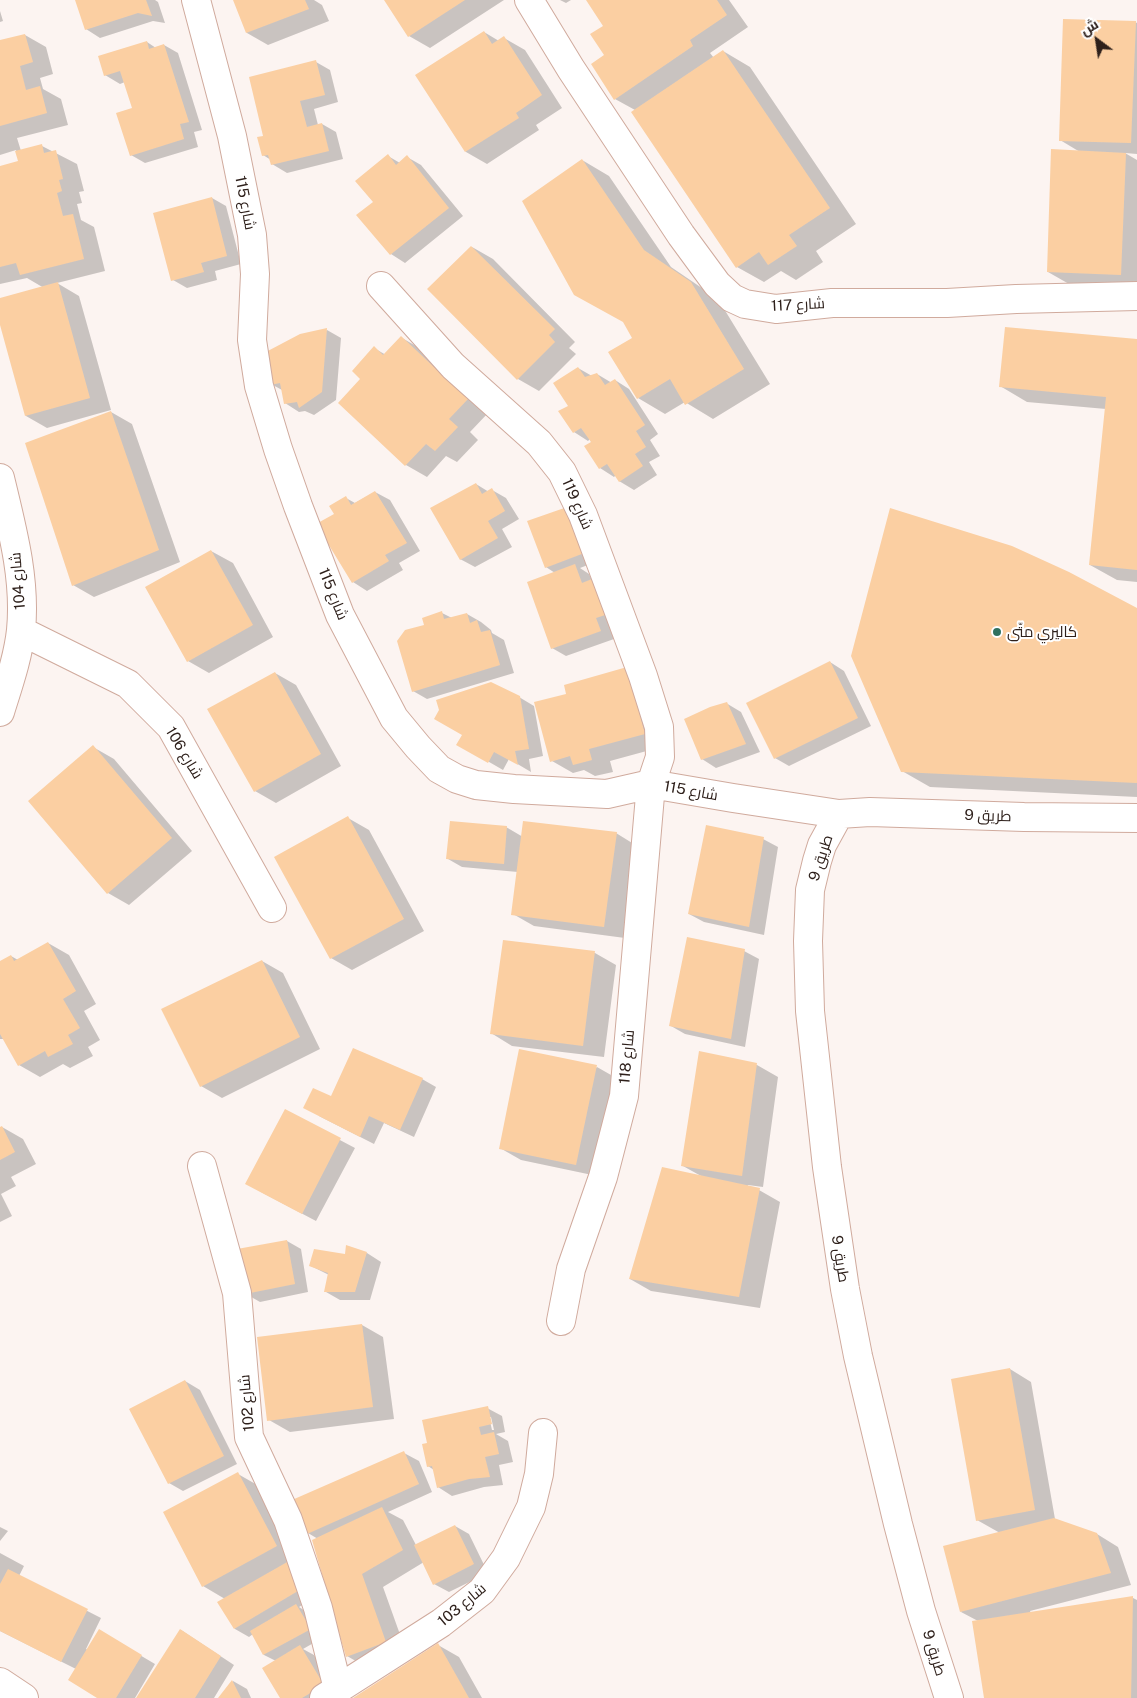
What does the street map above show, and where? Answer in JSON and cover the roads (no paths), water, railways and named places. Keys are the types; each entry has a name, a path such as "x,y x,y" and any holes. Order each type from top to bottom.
{"street":[{"name":"شارع 115","path":"196,0 232,136 252,235 255,274 252,340 259,386 292,490 340,614 394,718 439,769 457,779 476,785 607,794 651,784 838,814"},
{"name":"شارع 117","path":"529,0 577,77 681,235 717,284 732,298 746,304 776,309 832,303 947,304 1016,299 1137,296"},
{"name":"شارع 119","path":"381,286 453,366 539,443 562,472 582,515 643,676 659,727 660,757 651,784"},
{"name":"شارع 104","path":"0,478 14,535 23,595 21,631 12,674 0,712"},
{"name":"شارع 106","path":"21,631 128,684 171,727 272,908"},
{"name":"شارع 118","path":"561,1321 571,1269 603,1177 624,1096 651,784"},
{"name":"9 طريق","path":"838,814 870,812 1024,817 1137,818"},
{"name":"طريق 9","path":"838,814 822,845 810,890 808,941 810,1011 826,1167 845,1289 858,1356 921,1611 949,1698"},
{"name":"شارع 102","path":"202,1166 237,1293 249,1437 288,1520 318,1608 331,1694"},
{"name":"شارع 103","path":"331,1694 441,1624 482,1591 506,1558 531,1507 539,1474 543,1434"},
{"path":"0,1682 24,1698"}],"place":[{"name":"كاليري متّى","path":"997,632"}]}
